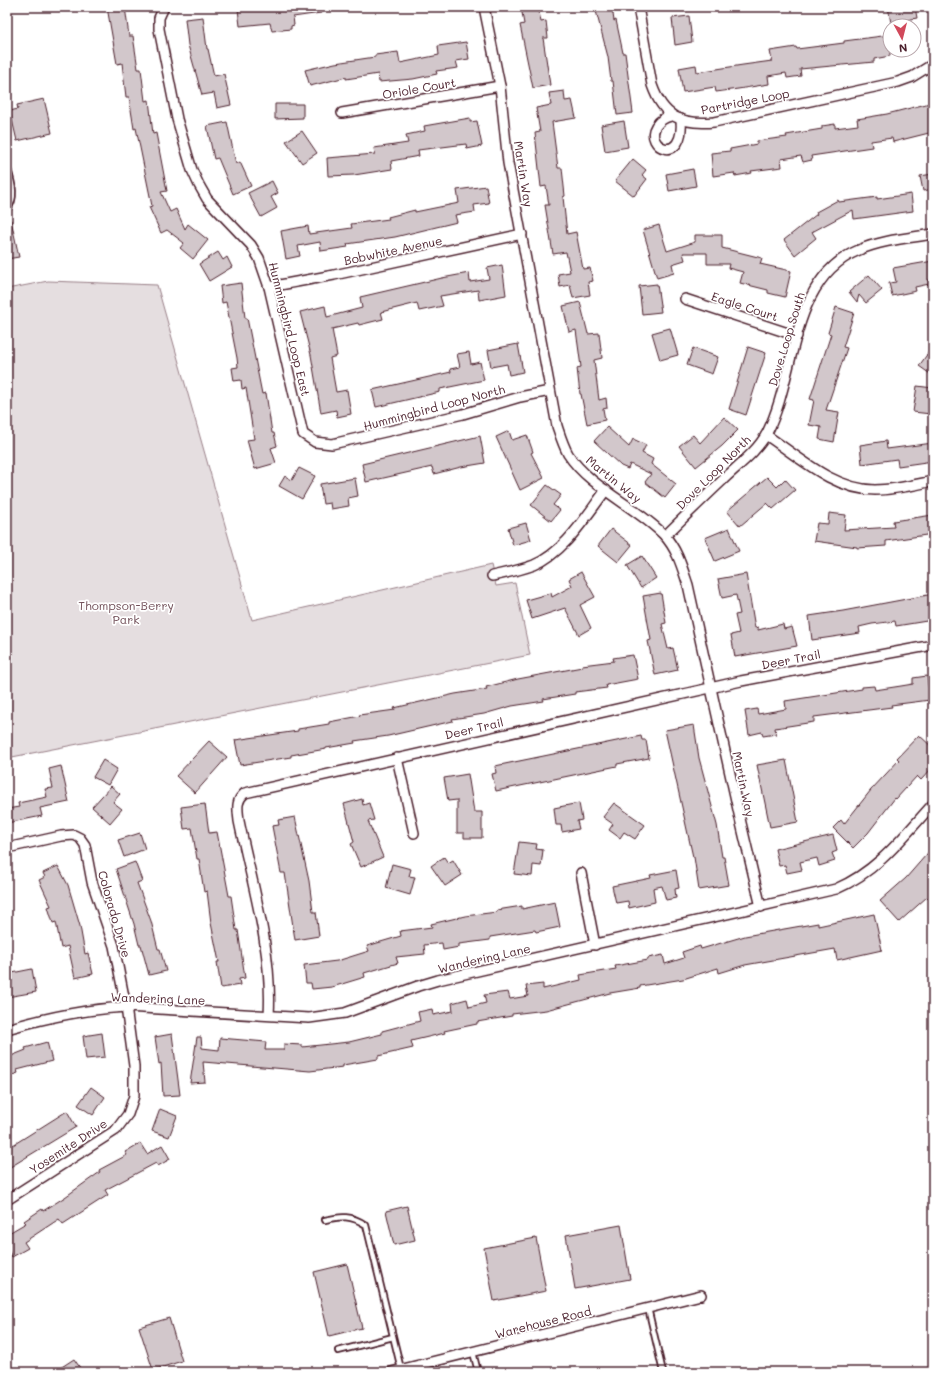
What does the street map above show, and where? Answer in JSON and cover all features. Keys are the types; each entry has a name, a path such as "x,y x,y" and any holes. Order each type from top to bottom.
{"street":[{"name":"Hummingbird Loop East","path":"164,7 159,18 159,29 177,119 192,170 207,199 251,245 259,258 269,286 303,434 315,442 323,444"},
{"name":"Martin Way","path":"484,7 500,86 508,163 557,426 568,454 578,467 647,520 665,536 677,554 688,584 761,907"},
{"path":"638,7 652,85 656,96 671,116 665,117 659,121 653,133 654,140 658,145 663,148 670,148 680,140 682,132 681,119"},
{"name":"Partridge Loop","path":"671,116 700,123 714,122 898,82 912,77 933,65"},
{"name":"Oriole Court","path":"342,113 500,86"},
{"name":"Bobwhite Avenue","path":"269,286 334,275 522,234"},
{"name":"Dove Loop South","path":"766,435 779,406 807,304 822,276 833,265 860,249 933,234"},
{"name":"Eagle Court","path":"685,299 797,336"},
{"name":"Hummingbird Loop North","path":"323,444 355,440 462,414 520,397 550,391"},
{"name":"Dove Loop North","path":"665,536 746,459 766,435 824,474 839,482 856,488 874,490 892,489 933,481"},
{"path":"492,576 534,565 553,553 570,536 606,490"},
{"name":"Deer Trail","path":"269,1015 270,992 268,959 237,805 239,798 251,791 711,688 933,645"},
{"path":"397,758 414,833"},
{"name":"Wandering Lane","path":"7,1029 64,1016 108,1008 126,1007 309,1018 345,1013 418,986 817,895 853,882 868,872 933,804"},
{"name":"Colorado Drive","path":"7,848 52,837 70,836 80,838 84,845 92,882 114,946 126,1007"},
{"path":"581,873 594,945"},
{"name":"Yosemite Drive","path":"7,1200 116,1130 128,1114 134,1096 134,1066 126,1007"},
{"name":"Warehouse Road","path":"391,1372 701,1295"}],"lane":[{"path":"7,166 14,194 13,201 7,210"},
{"path":"325,1220 346,1216 358,1219 366,1225 401,1369"},
{"path":"648,1308 664,1372"},
{"path":"338,1351 393,1337"},
{"path":"473,1352 478,1372"}],"green space":[{"name":"Thompson-Berry Park","path":"48,281 157,285 252,620 491,565 496,586 515,583 530,655 7,758 7,289"}],"building":[{"path":"107,7 125,7 129,36 133,36 138,69 141,69 145,101 149,100 153,134 156,133 167,191 161,192 170,212 176,209 185,229 188,224 208,240 193,259 180,248 184,243 167,230 161,233 149,207 152,206 136,128 134,129 129,97 126,97 122,63 117,64"},
{"path":"250,7 321,7 321,13 293,17 294,25 291,26 291,29 272,31 270,23 240,26 238,9"},
{"path":"521,7 538,7 541,22 546,21 548,38 543,38 550,85 533,88 520,25 524,24"},
{"path":"595,7 612,7 614,21 616,20 623,53 625,53 633,113 617,115 613,81 611,81 608,57"},
{"path":"888,7 915,7 917,18 890,18"},
{"path":"689,16 692,42 675,45 672,18"},
{"path":"203,17 207,49 214,76 224,74 231,105 217,108 214,93 202,95 188,45 185,19"},
{"path":"882,36 882,58 874,59 874,62 800,69 801,76 787,78 786,73 768,76 769,84 716,92 715,87 683,92 679,68 696,65 697,72 772,61 770,51 844,43 844,41"},
{"path":"466,42 469,59 456,61 458,68 436,71 437,74 413,79 379,82 378,74 346,79 346,77 310,86 305,70 335,63 375,57 375,55 398,52 400,63 439,55 438,46"},
{"path":"564,91 565,101 572,100 576,118 552,122 558,168 562,168 567,234 576,232 583,269 590,268 593,281 588,282 590,295 573,298 570,285 560,287 558,274 570,272 566,252 553,254 545,205 549,205 546,186 541,187 535,133 540,132 536,108 551,105 549,93"},
{"path":"44,99 52,133 17,141 10,111 18,109 17,105"},
{"path":"930,103 931,110 933,110 933,132 893,142 892,138 871,141 872,147 811,156 812,160 803,162 801,156 781,159 782,167 751,171 752,173 735,176 734,173 713,176 711,153 730,151 730,149 757,144 757,141 787,137 786,135 822,129 822,126 835,124 835,128 858,125 857,119 887,114"},
{"path":"275,104 303,104 303,118 275,119"},
{"path":"470,118 470,122 477,121 482,146 467,149 466,144 418,150 419,156 391,161 392,169 354,175 328,176 327,158 375,154 374,148 408,143 406,135 425,131 424,126"},
{"path":"624,121 628,147 605,151 601,125"},
{"path":"227,122 236,164 240,162 251,186 233,194 218,158 214,159 207,126"},
{"path":"302,131 317,153 302,163 286,141"},
{"path":"633,159 646,170 642,175 647,179 634,196 615,181"},
{"path":"693,169 696,186 669,191 666,174"},
{"path":"933,174 933,189 923,191 920,176"},
{"path":"272,181 278,193 271,197 277,208 261,217 248,193"},
{"path":"486,186 489,203 474,205 475,212 455,215 457,222 395,237 347,244 348,247 321,251 320,242 298,246 300,256 286,259 281,231 308,226 309,234 352,228 351,224 389,219 388,217 415,210 415,212 459,203 457,190"},
{"path":"911,194 913,211 854,219 853,210 812,232 816,238 795,255 784,240 817,214 816,212 838,200 839,202 877,197 877,199"},
{"path":"7,220 11,220 19,257 7,259"},
{"path":"659,225 667,251 695,242 695,235 722,235 722,248 762,258 760,264 791,271 785,297 768,293 768,290 740,283 743,272 728,268 729,264 707,264 707,253 683,253 685,260 672,264 674,273 657,278 643,230"},
{"path":"218,252 223,260 227,257 232,267 209,281 199,264"},
{"path":"933,261 933,279 928,280 929,284 915,287 916,291 892,296 889,283 896,282 893,268"},
{"path":"502,265 506,295 479,300 478,290 440,296 443,306 419,311 417,303 381,312 383,319 359,325 358,323 332,329 337,356 330,358 336,392 347,390 351,414 337,417 336,410 321,413 311,355 300,312 325,306 327,317 362,308 360,297 469,273 470,282 489,279 487,268"},
{"path":"869,275 882,290 866,303 859,295 857,302 849,292"},
{"path":"241,283 245,318 247,318 262,394 266,393 272,433 274,433 277,446 271,448 276,463 255,469 247,440 254,439 246,388 242,389 241,380 234,381 232,368 238,367 237,358 226,302 222,303 220,286"},
{"path":"657,284 661,312 642,314 639,286"},
{"path":"580,302 588,334 599,333 602,358 594,360 599,400 606,398 607,408 603,409 605,420 587,424 580,394 577,368 581,367 576,330 569,332 563,306"},
{"path":"836,307 854,313 843,347 847,348 826,410 839,412 834,442 819,439 821,427 809,425 814,400 810,399 831,334 828,333"},
{"path":"670,328 678,355 660,360 652,333"},
{"path":"518,344 523,372 509,375 507,364 491,367 488,350"},
{"path":"933,346 933,376 919,366"},
{"path":"748,347 766,353 746,415 729,409"},
{"path":"693,348 718,357 712,374 687,365"},
{"path":"469,352 471,364 480,362 484,380 440,389 440,392 376,407 372,390 451,372 450,369 460,367 457,354"},
{"path":"917,386 933,388 931,414 913,412"},
{"path":"724,417 738,430 722,446 696,467 679,446 693,435 700,443"},
{"path":"607,427 629,447 633,439 646,445 642,453 653,459 651,464 676,484 665,498 645,482 651,474 630,464 628,469 621,466 594,441"},
{"path":"509,431 512,440 527,435 533,452 531,453 544,478 520,490 496,437"},
{"path":"480,436 485,463 434,474 432,467 366,482 362,464"},
{"path":"886,441 887,449 933,443 933,461 898,466 897,459 862,464 860,445"},
{"path":"299,468 315,476 302,499 279,486 285,476 292,480"},
{"path":"767,477 777,487 785,479 795,490 773,509 767,503 740,526 727,511"},
{"path":"355,478 358,496 348,498 349,506 331,509 330,503 323,504 320,484"},
{"path":"547,485 561,495 553,505 560,510 551,521 531,505"},
{"path":"829,513 846,515 844,530 894,527 893,521 933,515 933,534 886,541 886,546 857,548 814,541 817,523 828,524"},
{"path":"526,523 531,540 513,545 508,528"},
{"path":"729,528 739,551 715,561 705,538"},
{"path":"611,529 632,545 618,562 598,546"},
{"path":"642,556 656,578 641,588 627,565"},
{"path":"581,572 595,597 580,605 591,628 579,635 565,608 532,619 526,600 551,593 552,597 572,586 569,579"},
{"path":"746,574 755,628 758,627 758,630 783,624 784,629 792,627 797,646 735,657 731,635 739,633 735,615 740,614 736,595 722,598 718,579"},
{"path":"661,593 666,623 662,624 668,649 673,648 678,670 655,675 648,641 651,640 643,596"},
{"path":"933,594 933,620 896,626 895,621 872,624 859,627 860,633 812,640 809,616"},
{"path":"633,655 638,679 606,685 607,688 575,692 575,694 543,699 544,701 512,706 484,714 452,719 453,721 388,736 354,741 355,743 291,755 291,757 240,765 235,740 298,731 298,729 329,724 329,722 360,716 359,715 395,710 394,708 455,694 487,689 486,687 518,679 582,667 582,665 614,661 613,658"},
{"path":"927,676 930,700 891,705 892,707 814,717 814,722 775,728 776,734 763,736 762,732 749,735 745,711 757,709 758,714 786,709 785,701 862,689 862,687 874,686 875,690 913,684 913,678"},
{"path":"694,725 699,758 717,825 722,857 724,857 729,885 699,890 694,857 665,730"},
{"path":"919,735 933,748 933,767 921,780 917,776 896,799 895,798 868,833 853,848 833,828 841,820 844,824 871,790 899,760 897,758"},
{"path":"641,736 642,740 646,740 649,758 496,791 492,774 496,773 495,766"},
{"path":"209,741 227,757 195,793 176,776"},
{"path":"103,760 117,769 108,785 93,777"},
{"path":"786,760 798,822 770,827 757,765"},
{"path":"61,766 69,802 40,808 42,816 7,823 7,809 19,807 18,803 47,797 45,789 53,788 49,769"},
{"path":"468,774 474,812 482,812 482,838 464,838 464,833 457,833 457,800 448,801 444,778"},
{"path":"111,786 120,794 113,802 122,809 110,823 92,807"},
{"path":"362,799 363,805 369,803 374,820 368,821 383,857 361,867 351,844 354,842 344,804"},
{"path":"579,803 582,820 577,821 579,829 562,832 561,825 556,825 554,808"},
{"path":"614,803 645,825 635,839 624,832 620,838 609,830 613,824 603,817"},
{"path":"205,804 209,833 217,832 229,896 231,896 236,930 238,930 245,978 239,979 240,985 221,988 217,962 219,962 211,923 207,891 204,892 192,828 184,829 181,807"},
{"path":"295,817 309,881 313,912 316,912 319,936 295,940 285,873 281,873 272,826 279,825 278,820"},
{"path":"140,833 145,849 124,857 118,840"},
{"path":"833,835 837,851 832,853 835,861 819,866 817,858 800,862 802,870 787,873 785,865 779,866 775,849"},
{"path":"519,842 537,844 536,849 543,850 541,866 533,865 532,876 514,874"},
{"path":"933,847 933,894 929,899 927,897 899,922 880,901 906,878"},
{"path":"444,857 448,863 453,860 462,875 445,886 431,866"},
{"path":"135,862 142,881 137,883 151,921 158,949 160,949 166,971 149,975 141,945 139,945 134,924 116,869"},
{"path":"392,864 411,869 409,876 415,877 410,895 386,888"},
{"path":"58,866 68,885 80,926 85,954 88,953 93,974 75,978 68,946 61,948 56,922 53,923 48,907 51,906 39,880 45,877 43,873"},
{"path":"676,870 679,888 675,889 676,898 666,900 662,886 653,888 655,902 629,908 628,901 616,903 612,886 651,878 650,875"},
{"path":"555,902 560,927 536,932 535,930 490,937 490,940 459,944 459,947 443,950 442,943 424,945 425,954 396,957 398,963 364,973 365,977 332,987 312,989 311,983 306,983 304,965 337,961 369,951 367,946 401,936 400,931 432,927 431,924 465,916 497,912 497,910 522,906 522,909"},
{"path":"874,914 882,950 837,960 835,949 745,965 719,973 718,968 683,979 640,986 640,988 610,993 546,1010 512,1014 512,1016 477,1022 477,1024 444,1031 445,1033 411,1041 413,1048 378,1056 378,1059 343,1065 343,1067 310,1071 203,1062 205,1082 190,1083 197,1037 201,1037 202,1048 219,1050 220,1038 266,1042 265,1050 284,1050 284,1044 302,1045 302,1047 349,1042 382,1034 382,1031 420,1021 418,1012 432,1009 433,1015 453,1011 452,1003 467,999 469,1007 486,1003 484,995 508,992 510,999 528,996 526,986 543,984 543,989 581,980 580,975 616,969 615,966 648,960 648,958 663,955 665,964 684,958 682,952 700,946 701,949 745,936 818,923 818,926"},
{"path":"32,969 36,992 7,997 7,974"},
{"path":"102,1033 105,1057 86,1059 83,1036"},
{"path":"172,1034 180,1095 163,1096 161,1063 159,1064 155,1037"},
{"path":"47,1042 52,1061 17,1070 18,1073 7,1077 7,1047 11,1056 26,1050 25,1048"},
{"path":"91,1087 105,1097 93,1115 78,1105"},
{"path":"160,1109 177,1116 169,1137 152,1131"},
{"path":"67,1111 76,1127 7,1169 7,1136 13,1145"},
{"path":"140,1143 147,1154 162,1145 170,1159 158,1166 156,1163 105,1190 108,1195 63,1224 59,1219 24,1242 28,1248 12,1257 7,1248 7,1234 26,1223 24,1221 42,1209 43,1211 65,1197 100,1172 99,1170 127,1155 125,1152"},
{"path":"407,1206 415,1240 394,1245 386,1211"},
{"path":"621,1225 630,1279 575,1289 566,1235"},
{"path":"536,1238 546,1291 494,1301 484,1248"},
{"path":"347,1264 362,1328 329,1336 314,1272"},
{"path":"169,1318 182,1361 153,1370 139,1327"},
{"path":"74,1359 83,1372 54,1372"}]}
